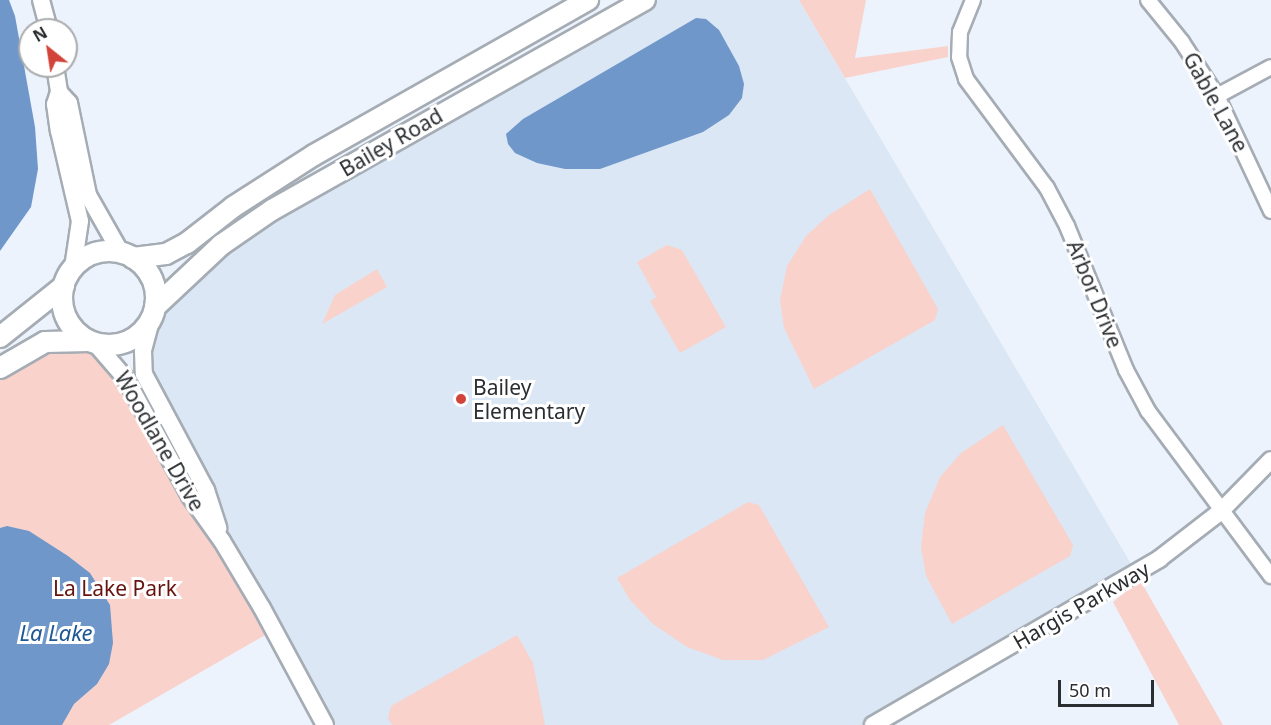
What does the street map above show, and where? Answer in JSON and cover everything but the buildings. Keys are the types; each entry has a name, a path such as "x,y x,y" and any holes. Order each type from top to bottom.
{"main road":[{"name":"Bailey Road","path":"127,255 166,254 187,243 233,207 314,155 588,0"},
{"name":"Bailey Road","path":"154,310 221,245 272,210 645,0"},
{"path":"0,337 95,254 127,255 154,284 154,310 148,324 130,340 119,344 52,340 28,350 0,368"},
{"path":"68,277 65,314 74,330 92,342"}],"street":[{"path":"41,0 46,18"},
{"name":"Arbor Drive","path":"973,0 960,32 959,57 966,79 1047,188 1072,236 1126,370 1173,450 1271,576"},
{"name":"Gable Lane","path":"1148,0 1182,42 1217,96 1271,211"},
{"path":"1217,96 1271,67"},
{"path":"57,78 59,92 55,104 59,131 80,221 68,277"},
{"path":"59,92 69,103 88,195 127,255"},
{"name":"Woodlane Drive","path":"154,310 143,351 144,374 206,490 222,541"},
{"name":"Woodlane Drive","path":"92,342 126,379 190,496 222,541 326,725"},
{"name":"Hargis Parkway","path":"873,725 1137,574 1221,511 1271,460"}],"shaded area":[{"path":"645,0 799,0 1137,574 873,725 325,725 262,608 142,364 155,307 199,263"}],"green space":[{"path":"799,0 866,0 855,58 948,46 948,57 845,78"},
{"path":"870,189 938,309 935,320 814,389 784,328 780,300 787,266 806,236 829,215"},
{"path":"667,245 682,250 726,327 680,353 650,301 656,297 637,262"},
{"path":"377,269 387,287 322,324 335,295"},
{"name":"La Lake Park","path":"95,343 274,630 109,725 0,725 0,368 28,350"},
{"path":"1003,425 1073,545 1070,556 952,624 926,576 921,547 925,513 940,477 961,453"},
{"path":"748,502 759,505 829,627 763,660 723,660 687,647 653,624 630,600 617,578"},
{"path":"1140,580 1223,725 1179,725 1113,602"},
{"path":"517,635 533,663 545,725 392,725 388,718 391,706"}],"water":[{"path":"0,0 9,0 18,33 18,78 26,78 35,127 38,169 31,207 0,251"},
{"path":"696,18 706,19 719,30 739,66 744,84 742,98 729,115 703,132 600,169 565,169 537,163 515,153 508,144 506,134 523,119"},
{"name":"La Lake","path":"7,526 29,531 68,556 90,573 110,605 113,643 109,664 97,684 74,704 62,725 0,725 0,528"}],"place":[{"name":"Bailey Elementary","path":"461,399"}]}
